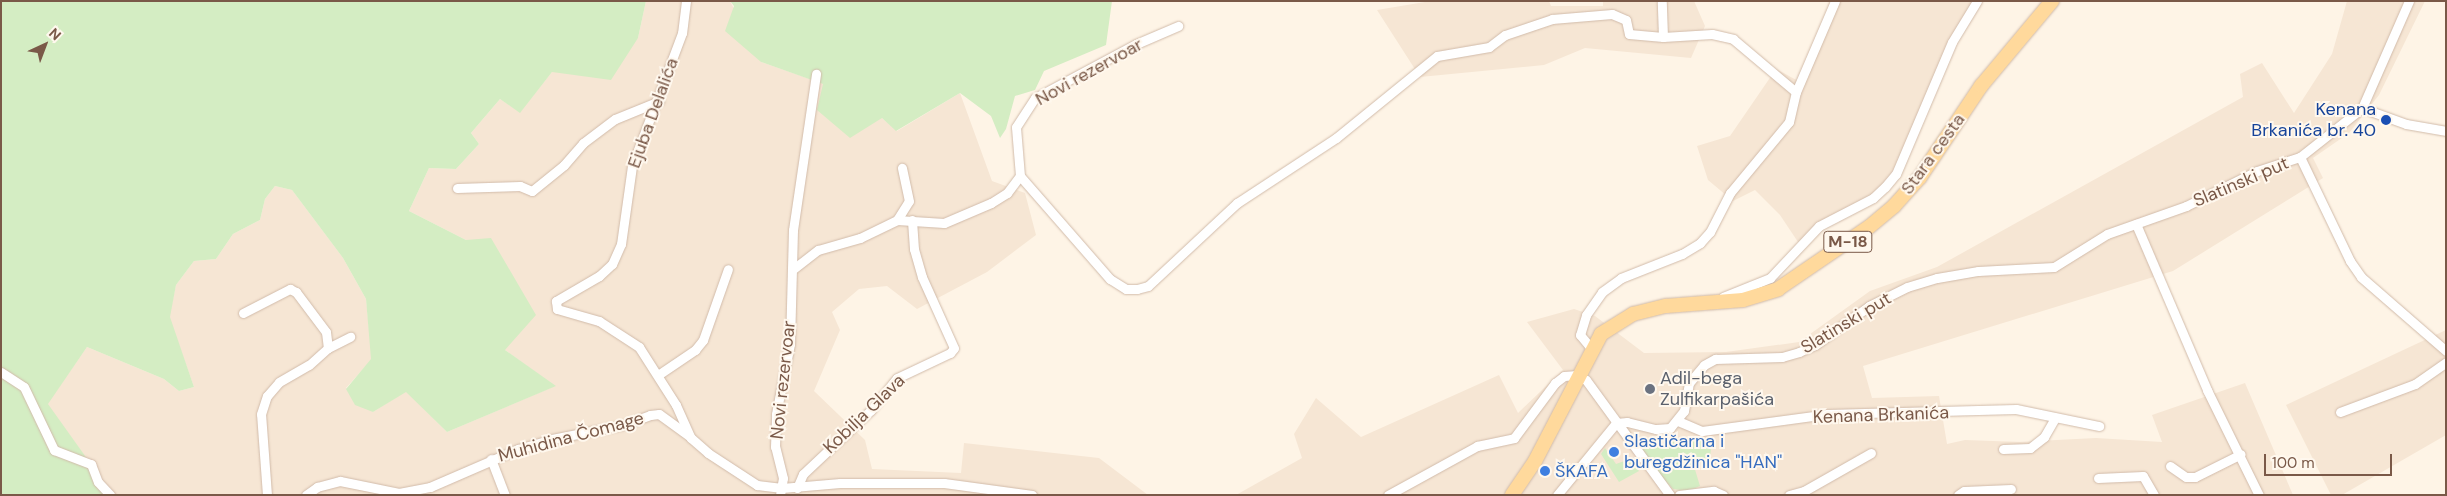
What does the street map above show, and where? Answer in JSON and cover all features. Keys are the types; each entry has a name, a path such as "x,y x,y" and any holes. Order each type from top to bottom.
{"main road":[{"name":"Stara cesta","path":"1578,375 1601,334 1633,314 1666,306 1704,305 1743,300 1778,289 1894,206 1920,177 2006,53 2052,1"},
{"name":"M-18","path":"1512,495 1535,461 1578,375"}],"street":[{"name":"Ejuba Delalića","path":"686,1 682,33 659,101 632,166 621,244 612,264 599,276 561,297 555,304 562,312 599,321 628,337 658,374 691,438 708,454 757,485 781,492"},
{"path":"1592,348 1580,335 1586,315 1602,292 1621,278 1682,254 1700,243 1710,232 1730,193 1789,122 1796,92 1834,1"},
{"name":"Stara cesta","path":"1704,305 1770,278 1819,226 1873,198 1885,187 1896,174 1952,42 1977,1"},
{"name":"Slatinski put","path":"1678,421 1684,411 1689,383 1704,365 1714,360 1782,357 1799,352 1816,345 1869,306 1906,287 1978,272 2054,267 2107,234 2186,206 2257,171 2300,157 2362,108 2409,1"},
{"path":"1662,2 1663,37"},
{"path":"792,270 818,250 860,238 897,220 944,223 991,203 1007,193 1020,176 1110,279 1126,289 1148,286 1237,203 1336,138 1437,56 1489,47 1506,35 1552,18 1612,14 1626,20 1629,34 1663,37 1712,34 1733,38 1796,92"},
{"name":"Novi rezervoar","path":"1020,176 1016,127 1035,98 1136,44 1178,26"},
{"name":"Novi rezervoar","path":"781,492 782,472 776,447 776,414 790,344 793,230 816,74"},
{"path":"457,188 520,186 532,190 564,165 583,143 615,119 659,101"},
{"path":"2362,108 2406,124 2446,131"},
{"path":"2300,157 2350,261 2362,277 2446,351"},
{"path":"897,220 909,201 902,168"},
{"name":"Kobilja Glava","path":"797,488 803,474 871,410 897,378 950,353 954,348 922,277 914,249 912,220"},
{"path":"2136,224 2207,390 2241,454 2259,495"},
{"path":"658,374 695,350 703,340 728,269"},
{"path":"243,313 290,289 326,332 328,348"},
{"path":"267,495 261,414 267,396 280,382 309,365 328,348 350,337"},
{"path":"2340,412 2415,384 2446,362"},
{"path":"1,372 24,387 54,450 91,464 98,482 110,495"},
{"path":"1388,495 1477,446 1514,438 1555,383 1564,376 1578,375 1586,380 1670,495"},
{"name":"Kenana Brkanića","path":"1678,421 1702,431 1866,411 2016,410 2099,426"},
{"name":"Muhidina Čomage","path":"306,495 317,486 340,480 399,493 430,487 491,459 552,438 623,425 659,414 691,438"},
{"path":"2003,449 2030,448 2044,437 2055,418"},
{"path":"1557,495 1616,423 1627,422 1656,430 1670,428 1678,421"},
{"path":"1789,495 1804,490 1872,453"},
{"path":"2170,466 2186,477 2195,477 2241,454"},
{"path":"491,459 505,495"},
{"path":"2098,478 2143,476 2154,495"},
{"name":"Kobilja Glava","path":"781,492 797,488 840,483 944,483 1032,495"},
{"path":"1958,495 1964,490 2011,489"},
{"path":"1679,495 1706,491 1723,495"}],"shaded area":[{"path":"646,1 730,1 761,62 824,84 882,118 897,131 960,93 992,181 1025,193 1036,235 987,272 917,309 887,286 859,289 832,312 840,330 814,391 865,440 872,469 961,473 964,443 1099,458 1148,495 113,495 47,404 87,347 164,379 179,391 194,387 169,317 176,285 194,261 216,259 233,234 260,220 265,199 275,186 292,190 343,258 366,299 372,359 346,388 373,412 406,391 447,432 555,386 505,350 466,240 409,211 429,168 456,169 479,144 471,133 500,99 520,112 552,72 638,38"},
{"path":"1431,1 1549,1 1551,6 1603,6 1603,1 1694,1 1705,26 1691,58 1585,48 1544,65 1420,77 1377,10"},
{"path":"1835,1 1977,1 1885,187 1819,226 1800,245 1780,215 1755,190 1733,201 1708,180 1697,146 1730,136 1776,69 1800,82"},
{"path":"2347,1 2425,1 2379,95 2349,133 2313,158 2323,178 2173,271 1863,366 1872,398 1939,396 1947,444 1965,440 2020,442 2096,438 2162,442 2152,415 2245,383 2293,495 1236,495 1302,458 1294,434 1316,398 1361,437 1499,375 1518,413 1563,370 1527,322 1574,309 1595,316 1644,353 1726,352 1799,342 1870,291 1937,267 2243,97 2240,74 2262,63 2294,113 2332,54"},
{"path":"2446,330 2446,435 2342,495 2331,495 2286,405"}],"green space":[{"path":"1,1 646,1 638,38 611,80 552,72 520,113 500,99 471,133 479,144 456,169 429,168 409,211 466,240 491,238 536,315 505,350 556,386 447,432 406,392 373,412 355,405 346,389 371,359 366,299 343,258 292,190 275,186 265,199 260,220 233,234 216,259 194,261 176,285 170,317 194,387 179,391 164,379 87,347 48,404 113,495 1,495"},
{"path":"730,1 1112,1 1106,45 1044,71 1035,90 1015,96 1006,129 1000,138 991,116 960,93 896,131 882,118 850,138 817,110 823,84 761,62 725,31 734,6"},
{"path":"1712,439 1710,458 1693,463 1700,486 1688,491 1673,489 1638,452 1642,448 1682,440"},
{"path":"1605,448 1616,464 1630,459 1639,471 1619,482 1601,454"}],"place":[{"name":"Kenana Brkanića br. 40","path":"2386,120"},
{"name":"Adil-bega Zulfikarpašića","path":"1650,389"},
{"name":"Slastičarna i buregdžinica \"HAN\"","path":"1614,452"},
{"name":"ŠKAFA","path":"1545,471"}]}
